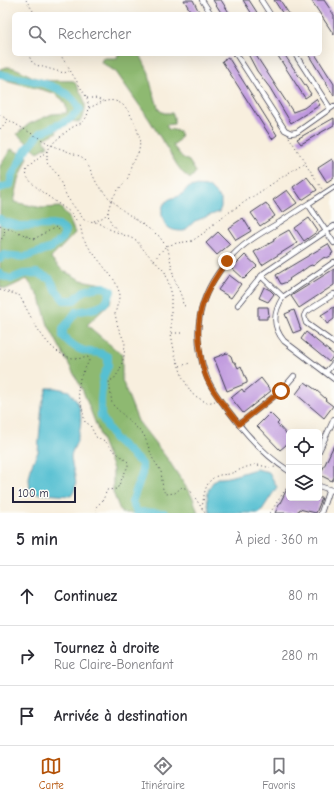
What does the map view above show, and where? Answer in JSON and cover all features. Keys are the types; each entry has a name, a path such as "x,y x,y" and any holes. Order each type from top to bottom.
{"street":[{"path":"202,0 210,12"},
{"path":"260,0 269,12"},
{"path":"237,56 288,131 297,132 332,107 296,56"},
{"path":"286,468 267,455 239,424 207,379 201,358 198,335 199,315 205,296 215,277 227,261 242,247 334,187"},
{"path":"308,204 334,243"},
{"path":"238,305 264,273 334,226"},
{"path":"334,262 283,297 278,306 275,324 278,334 284,341 334,379"},
{"path":"261,276 283,297"},
{"path":"334,294 306,312 304,316 306,323 334,343"},
{"path":"326,372 334,363"},
{"path":"239,424 281,391 294,376"},
{"path":"322,445 334,419"},
{"path":"321,513 332,490 322,487"}],"path":[{"path":"26,0 34,12"},
{"path":"29,56 32,62 36,65 64,73 70,70"},
{"path":"61,56 87,98 89,108 86,118 81,123 71,128 32,164 26,171 27,177 42,192 70,212 80,226 83,238 115,281 120,294 115,314 118,327 125,343 124,356 120,370 114,379 108,381 112,404 144,435 153,459 161,471 163,490 166,494 175,493 182,487 190,490 205,513"},
{"path":"87,98 95,98 104,101"},
{"path":"89,108 104,101 110,100 122,104 130,112 140,137 138,154 132,162 131,172 128,179 119,188 112,201 108,214 113,226 119,232"},
{"path":"0,116 51,145 82,157 90,167 100,190 121,209 159,236 166,246 176,286 182,298 183,305 187,307"},
{"path":"0,129 8,120"},
{"path":"288,131 289,137 325,193"},
{"path":"47,151 47,163 57,174 67,197 84,220 100,222 109,229 136,240 165,272 171,291 171,334 173,347 188,388 192,394 207,403 220,399"},
{"path":"154,260 166,246 192,241 205,232 219,219 305,162"},
{"path":"94,221 104,217 109,210"},
{"path":"0,225 4,228 13,230 34,239 56,227 61,232"},
{"path":"0,241 5,234 4,228"},
{"path":"0,290 19,295 44,339 59,354 80,359 88,357 90,361 80,378 78,391 83,418 85,422 90,425 96,437 105,441 113,450 128,462 128,466 117,489 107,490 103,500 95,508 97,513"},
{"path":"171,334 184,333"},
{"path":"179,366 190,363"},
{"path":"202,509 204,493 209,480 218,475 230,474 241,468 257,465 271,468 281,465"},
{"path":"270,513 286,489"}],"green space":[{"path":"118,56 141,56 149,73 151,85 159,110 164,113 172,113 174,117 174,124 166,125 168,129 179,131 181,137 173,146 183,158 189,161 196,172 190,179 177,165 149,119 116,72 101,62 103,58 117,58"},
{"path":"12,67 44,80 74,81 83,96 85,111 83,117 79,122 72,121 44,139 48,146 38,152 17,134 29,124 52,114 67,113 66,106 63,100 54,93 2,79 0,69"},
{"path":"11,149 28,157 19,179 14,202 42,208 60,207 68,216 75,233 51,258 62,270 81,280 107,285 112,301 87,325 122,355 122,380 138,421 169,461 193,498 198,513 121,513 113,492 113,469 83,391 48,325 40,298 27,279 6,289 0,287 0,166"}],"water":[{"path":"194,186 209,187 221,199 221,207 219,212 195,221 184,231 169,228 162,216 163,206 168,200 182,195 187,188"},
{"path":"47,388 57,388 69,391 77,402 80,410 80,430 71,457 76,482 71,496 30,493 29,478 32,464 38,452 42,405"},
{"path":"256,469 269,472 277,487 260,513 210,513 207,499 208,490 217,478"}],"building":[{"path":"184,0 193,0 199,12 191,12"},
{"path":"213,0 221,0 229,12 221,12"},
{"path":"243,0 249,0 257,12 251,12"},
{"path":"274,0 280,0 288,12 282,12"},
{"path":"311,0 324,0 334,15 334,35 322,17 322,12 319,12"},
{"path":"249,56 256,56 293,112 304,108 316,99 320,105 291,123 270,88 257,71"},
{"path":"278,56 285,56 311,94 305,98"},
{"path":"309,56 316,56 334,84 334,96"},
{"path":"228,57 277,135 272,139 222,61"},
{"path":"334,118 334,125 301,144 297,139"},
{"path":"332,159 334,162 334,177 327,182 318,168"},
{"path":"307,177 317,190 302,200 293,187"},
{"path":"287,190 297,203 282,213 273,200"},
{"path":"266,203 275,216 260,226 251,213"},
{"path":"243,218 251,231 236,240 228,228"},
{"path":"309,218 318,231 304,241 295,228"},
{"path":"289,230 297,243 262,265 254,252 274,241 273,239"},
{"path":"218,232 230,244 217,255 206,243"},
{"path":"328,244 333,253 331,254 332,255 327,258 323,258 313,266 309,266 289,279 290,280 287,282 281,284 276,275"},
{"path":"245,255 257,266 244,279 232,268"},
{"path":"334,269 334,285 299,308 291,296"},
{"path":"229,275 241,284 231,298 218,290"},
{"path":"264,287 274,294 268,302 259,298"},
{"path":"258,307 268,307 269,316 267,316 267,319 258,319"},
{"path":"334,307 334,319 327,324 321,315"},
{"path":"294,310 301,330 293,333 285,314"},
{"path":"306,332 334,355 329,362 301,339"},
{"path":"227,353 231,356 233,362 235,362 238,368 241,366 247,383 227,391 214,358"},
{"path":"261,378 271,391 243,413 231,398 242,389 244,392"},
{"path":"305,382 333,406 324,418 296,394"},
{"path":"270,413 279,422 277,424 286,434 286,445 280,450 257,426"},
{"path":"334,445 334,477 332,481 322,476 322,471"},
{"path":"286,491 286,501 321,501 316,513 299,509 297,513 275,513"}],"waterway":[{"path":"0,74 33,81 56,88 74,100 80,110 67,121 40,133 26,150 12,176 10,185 0,188"},
{"path":"0,219 4,222 20,226 57,225 65,230 63,238 51,248 25,257 3,255 0,258"},
{"path":"0,273 2,276 11,279 23,274 37,273 50,279 64,300 74,300 84,291 94,288 104,287 111,291 105,302 98,308 76,312 63,329 63,336 79,349 100,353 108,357 108,366 103,377 101,416 114,438 142,464 142,474 132,502 137,512 164,513"}],"route":[{"path":"227,261 215,277 205,296 199,315 198,335 201,358 207,379 221,401 239,424 281,391"}]}
